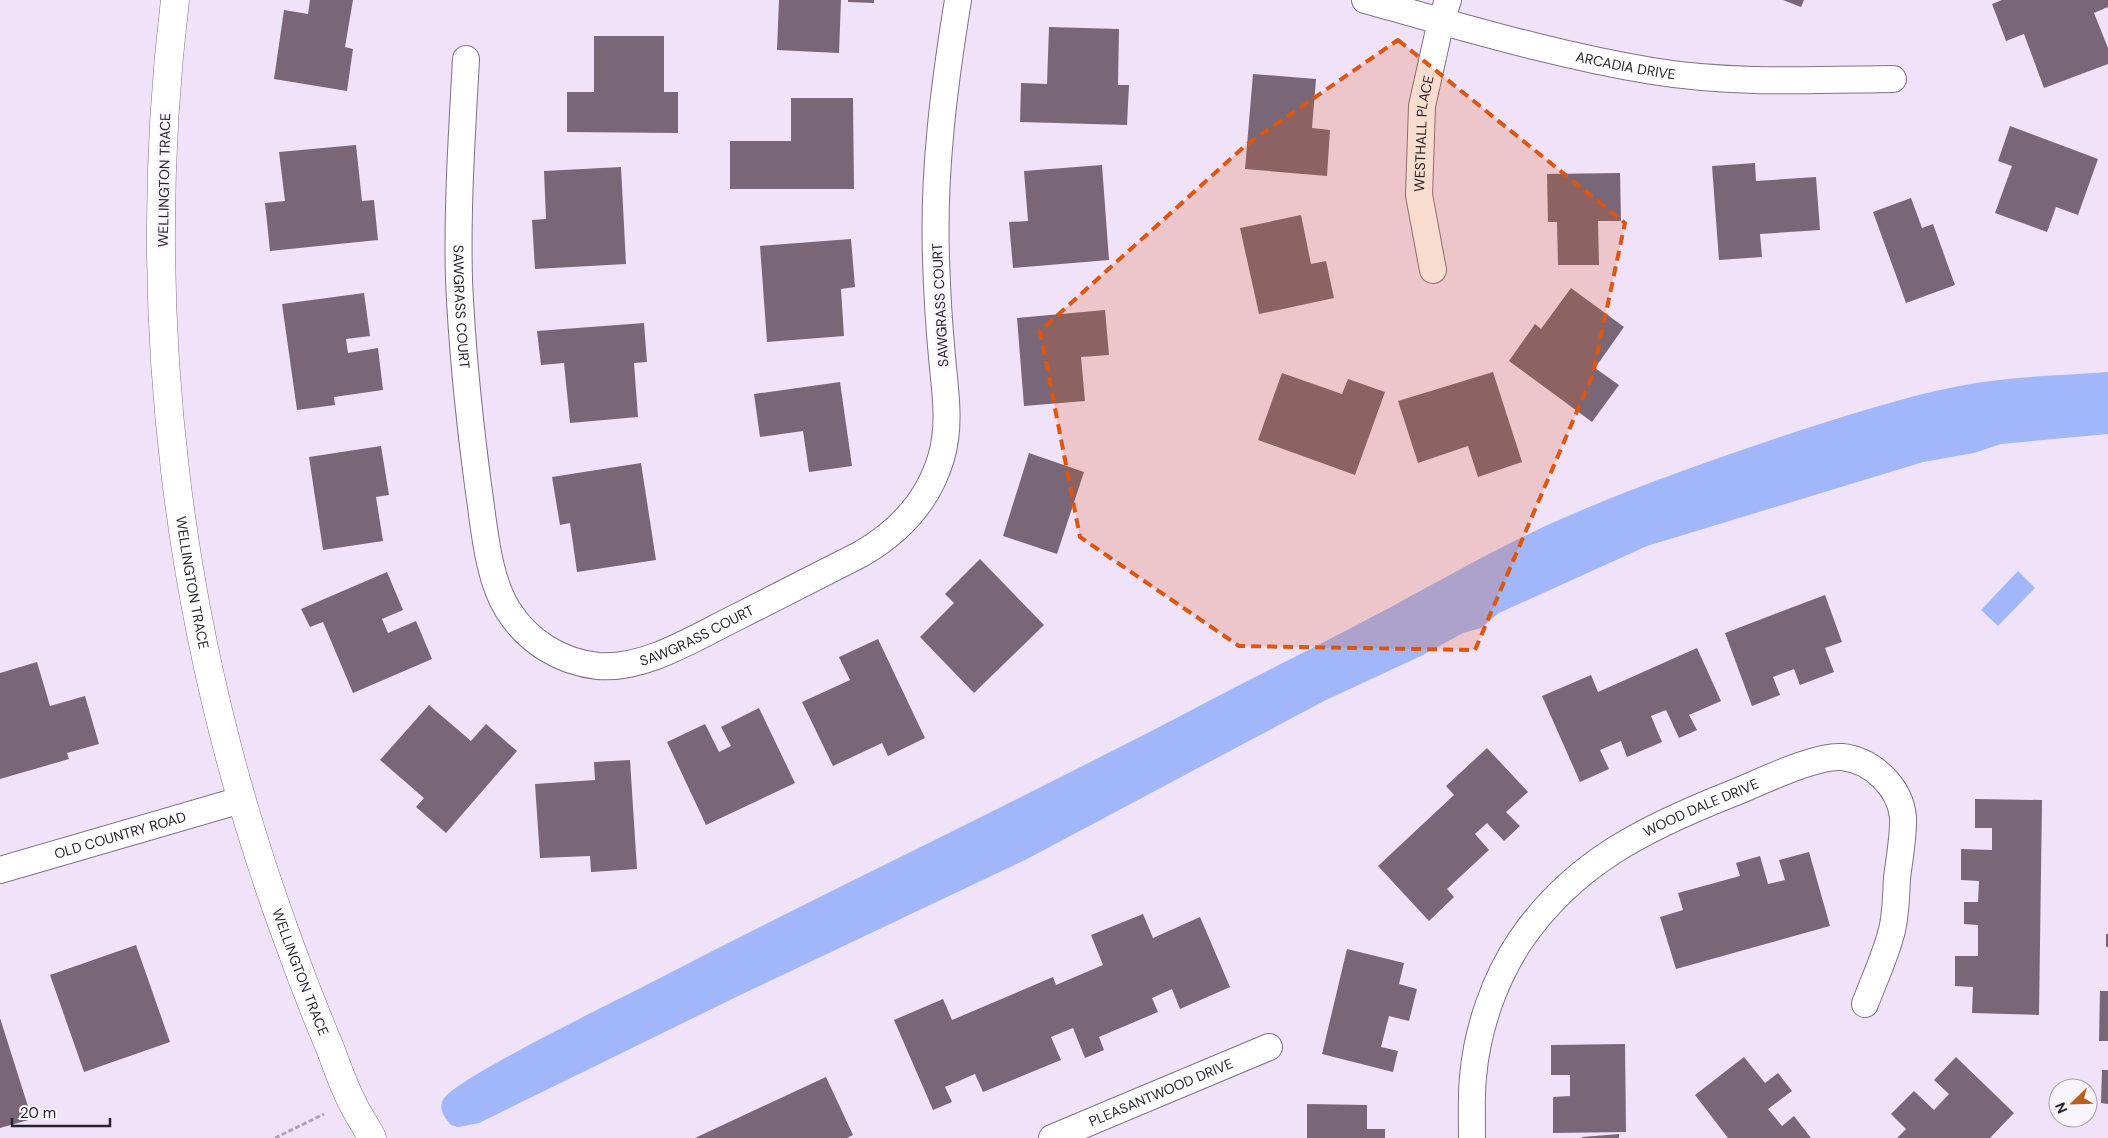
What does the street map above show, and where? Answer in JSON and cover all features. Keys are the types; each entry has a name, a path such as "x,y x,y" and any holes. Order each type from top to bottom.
{"street":[{"name":"WELLINGTON TRACE","path":"175,0 169,48 162,173 162,298 170,422 185,546 208,669 241,800 264,874 300,974 351,1101 372,1138"},
{"name":"SAWGRASS COURT","path":"466,60 460,164 460,279 466,395 485,538 497,588 507,609 520,627 536,642 556,654 577,662 600,666 622,666 662,654 861,554 883,541 908,518 932,482 941,458 946,432 947,406 936,258 938,160 944,86 958,0"},
{"name":"ARCADIA DRIVE","path":"1365,0 1445,11 1557,53 1653,71 1751,80 1893,79"},
{"name":"WESTHALL PLACE","path":"1433,270 1420,195 1422,106 1445,11"},
{"name":"WOOD DALE DRIVE","path":"1472,1138 1473,1077 1481,1030 1496,985 1519,942 1548,904 1582,872 1621,844 1695,808 1820,758 1843,757 1865,764 1883,777 1896,795 1903,817 1892,930 1864,1004"},
{"name":"OLD COUNTRY ROAD","path":"0,870 241,800"},
{"name":"PLEASANTWOOD DRIVE","path":"1052,1138 1269,1047"}],"path":[{"path":"275,1138 351,1101"}],"highlighted area":[{"path":"1398,40 1625,223 1593,374 1475,650 1239,646 1080,537 1040,331 1246,145"}],"water":[{"path":"2108,372 2108,434 2001,444 1974,453 1923,462 1647,546 1499,613 1481,628 1463,633 1423,655 1324,701 1027,859 732,999 479,1123 458,1127 451,1125 443,1113 441,1107 443,1100 454,1089 508,1056 793,910 1122,746 1347,630 1483,557 1552,523 1608,499 1694,467 1891,402 1977,383 2014,378"},
{"path":"2018,571 2035,588 1998,626 1981,610"}],"building":[{"path":"310,0 353,0 345,47 353,49 347,91 274,79 284,10 308,14"},
{"path":"779,0 841,0 839,53 777,50"},
{"path":"848,0 874,0 874,3 848,2"},
{"path":"1783,0 1804,0 1801,7"},
{"path":"2002,0 2108,0 2108,7 2094,13 2108,48 2108,64 2044,88 2024,34 2006,41 1992,4"},
{"path":"1049,27 1119,29 1118,85 1129,85 1127,125 1020,122 1021,83 1047,84"},
{"path":"594,36 664,36 664,92 678,92 678,133 567,132 567,92 594,92"},
{"path":"1253,74 1316,79 1312,128 1330,130 1327,176 1245,169"},
{"path":"791,98 853,98 854,189 730,189 730,141 791,141"},
{"path":"2010,126 2098,159 2078,215 2056,207 2047,232 1995,213 2012,166 1998,161"},
{"path":"356,145 362,201 374,200 378,240 270,251 265,203 285,201 279,152"},
{"path":"1755,163 1756,181 1816,177 1820,230 1760,234 1762,257 1719,260 1712,166"},
{"path":"1102,165 1109,260 1013,268 1009,222 1028,221 1024,171"},
{"path":"621,167 626,264 535,269 532,220 546,219 544,171"},
{"path":"1620,173 1621,221 1598,221 1599,265 1558,265 1557,222 1548,222 1547,174"},
{"path":"1911,198 1922,228 1933,224 1955,285 1906,303 1873,212"},
{"path":"1301,215 1311,264 1326,261 1334,298 1259,314 1240,228"},
{"path":"851,239 855,287 841,289 844,336 767,342 760,246"},
{"path":"1571,288 1624,327 1595,368 1619,385 1592,422 1509,361 1535,324 1541,329"},
{"path":"364,293 370,336 346,339 348,353 378,348 383,390 334,397 335,405 297,410 282,304"},
{"path":"1105,310 1109,355 1081,357 1085,401 1024,406 1017,318"},
{"path":"644,323 647,362 634,363 638,417 570,423 564,363 541,365 537,331"},
{"path":"1493,372 1522,462 1478,477 1468,446 1418,463 1398,401"},
{"path":"1282,373 1342,394 1348,379 1385,392 1355,475 1258,440"},
{"path":"840,382 852,466 809,472 803,431 760,437 754,394"},
{"path":"381,446 389,495 376,497 383,541 323,550 309,457"},
{"path":"1029,453 1084,472 1057,554 1003,536"},
{"path":"641,463 656,560 577,572 570,523 560,525 552,477"},
{"path":"980,559 1044,625 974,693 920,637 954,603 945,594"},
{"path":"387,572 403,610 382,619 388,633 416,621 432,659 353,693 323,622 310,627 301,609"},
{"path":"1825,595 1842,642 1825,648 1834,672 1800,685 1794,669 1773,677 1780,695 1752,706 1725,633"},
{"path":"878,639 925,738 888,756 882,743 833,766 802,702 850,680 839,657"},
{"path":"1697,648 1721,701 1689,715 1697,730 1679,738 1666,710 1651,716 1662,742 1627,757 1621,741 1600,750 1609,769 1580,782 1542,696 1591,675 1598,692"},
{"path":"37,662 50,706 85,696 99,744 67,753 69,759 0,779 0,673"},
{"path":"429,705 471,741 486,724 517,751 446,833 416,807 424,798 380,760"},
{"path":"759,708 795,783 706,825 667,742 705,724 719,752 731,746 721,727"},
{"path":"1487,748 1528,792 1506,812 1520,826 1504,841 1487,823 1475,834 1489,850 1447,889 1454,897 1429,921 1378,866 1454,795 1446,786"},
{"path":"630,760 637,869 591,872 590,856 540,858 535,784 595,780 594,762"},
{"path":"1975,799 2042,800 2039,1015 1972,1013 1973,987 1955,986 1955,956 1978,956 1978,925 1964,924 1964,902 1978,902 1979,881 1961,880 1961,849 1992,850 1992,828 1975,828"},
{"path":"1809,852 1830,926 1676,969 1660,917 1683,910 1678,893 1740,876 1736,863 1760,856 1768,884 1785,880 1779,860"},
{"path":"1143,914 1153,938 1200,917 1230,987 1180,1009 1172,989 1152,998 1158,1012 1099,1037 1104,1050 1085,1058 1073,1028 1051,1037 1061,1060 983,1092 975,1074 945,1087 952,1102 933,1110 894,1020 943,999 952,1020 1053,977 1056,985 1103,965 1091,935"},
{"path":"2106,934 2108,934 2108,947 2106,947"},
{"path":"136,945 170,1042 84,1072 50,975"},
{"path":"1347,949 1404,963 1399,984 1417,989 1409,1021 1389,1016 1381,1047 1398,1051 1393,1072 1322,1054"},
{"path":"2100,991 2108,991 2108,1041 2099,1041"},
{"path":"0,1018 32,1119 0,1128"},
{"path":"1625,1044 1626,1132 1553,1133 1553,1097 1570,1096 1570,1075 1551,1075 1551,1045"},
{"path":"1744,1057 1765,1083 1778,1073 1792,1091 1768,1109 1782,1126 1794,1116 1811,1138 1728,1138 1695,1095"},
{"path":"1956,1057 2014,1113 1990,1138 1897,1138 1906,1129 1891,1114 1914,1091 1934,1110 1949,1094 1934,1080"},
{"path":"2102,1070 2108,1070 2108,1104 2101,1103"},
{"path":"826,1077 853,1135 847,1138 695,1138"},
{"path":"1307,1104 1367,1105 1367,1129 1385,1129 1385,1138 1307,1138"},
{"path":"1619,1134 1619,1138 1582,1138 1582,1137"}]}
